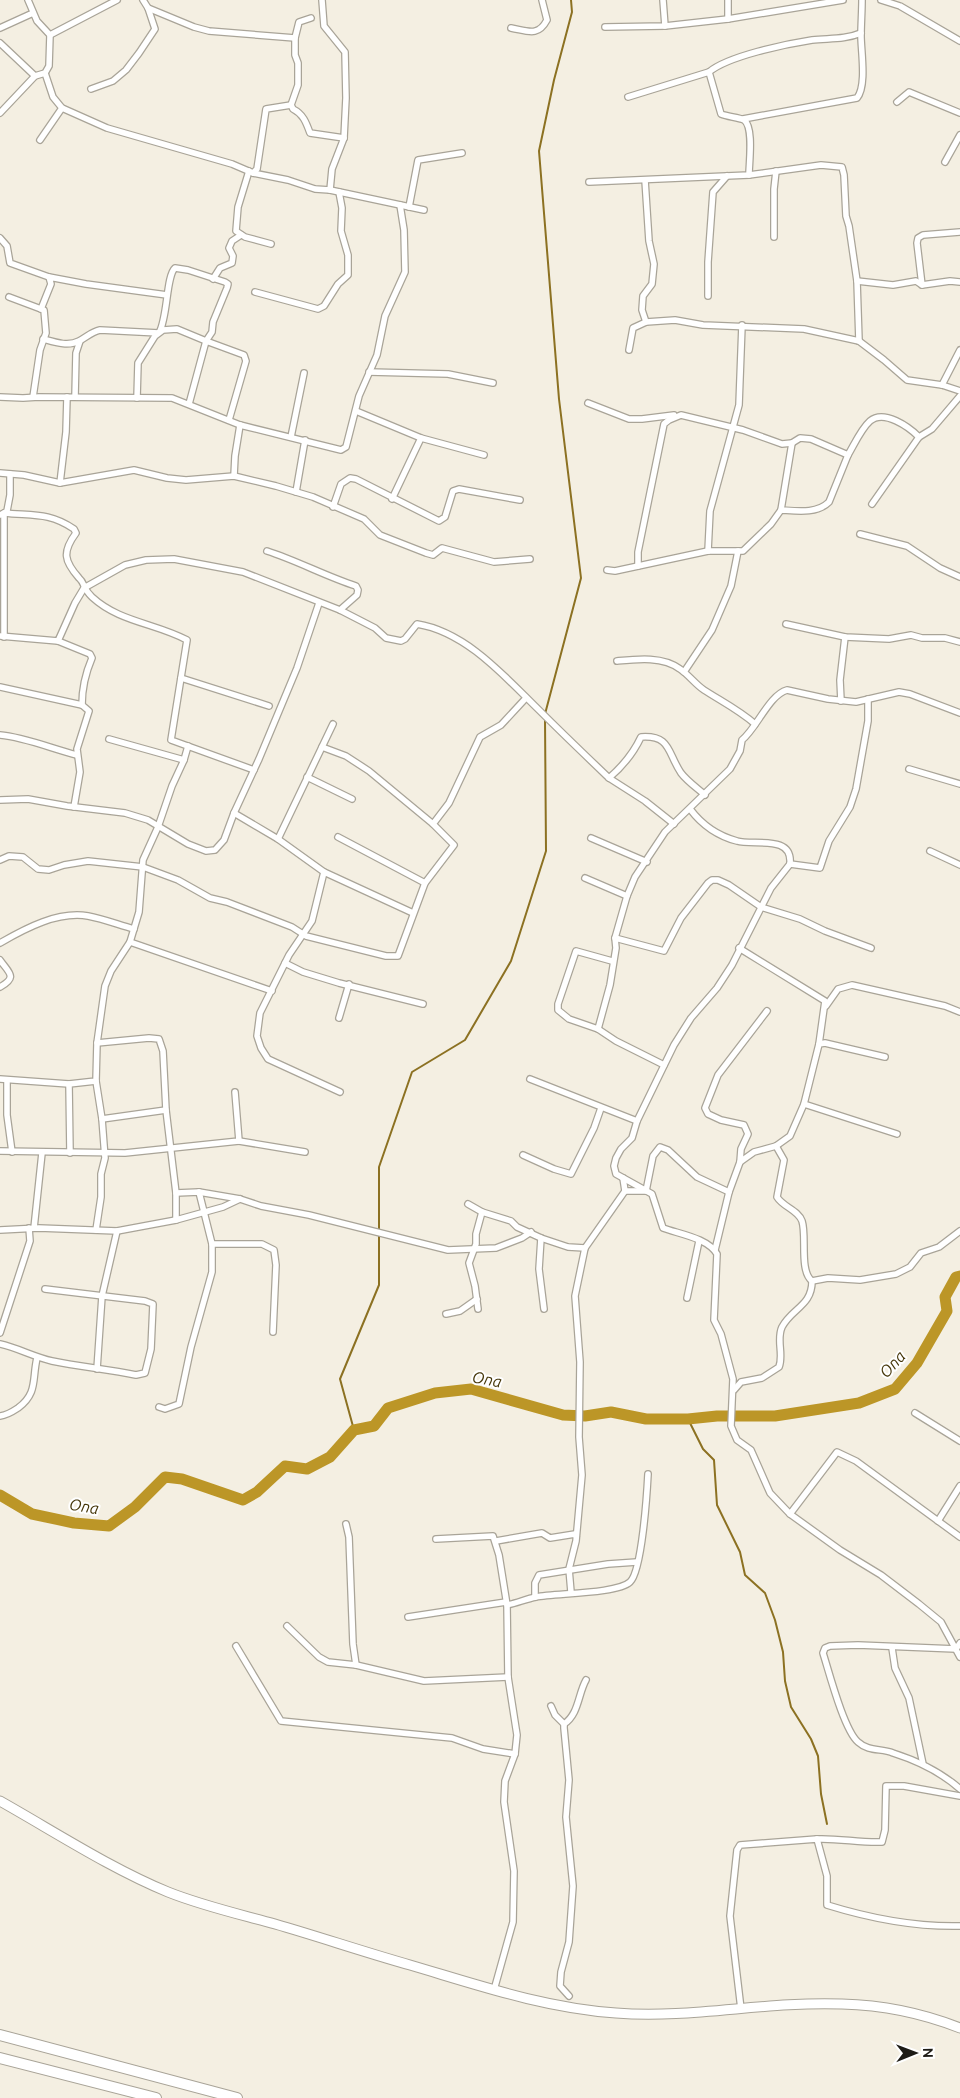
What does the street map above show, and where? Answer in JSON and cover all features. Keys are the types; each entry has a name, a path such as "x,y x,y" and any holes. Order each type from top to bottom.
{"highway":[{"path":"0,1800 116,1866 171,1893 494,1990 566,2008 617,2014 680,2015 817,2004 870,2006 925,2016 960,2028"},
{"path":"0,2035 236,2098"},
{"path":"0,2058 156,2098"}],"street":[{"path":"0,113 35,76 45,72 49,66 51,56 50,35 37,22 28,0"},
{"path":"50,35 116,0"},
{"path":"90,89 113,81 139,53 155,29 148,8 143,0"},
{"path":"322,0 324,26 345,52 346,98 344,138 332,169 330,190"},
{"path":"511,28 533,32 543,28 548,20 542,0"},
{"path":"662,0 665,26"},
{"path":"728,0 728,19"},
{"path":"606,27 665,26 728,19 844,0"},
{"path":"709,72 721,114 729,118 743,119 857,98 860,94 863,79 862,0"},
{"path":"881,0 900,6 960,41"},
{"path":"148,8 194,27 209,31 295,38"},
{"path":"0,28 33,13"},
{"path":"291,105 298,85 295,38 299,22 311,18"},
{"path":"628,97 709,72 724,63 762,51 812,40 848,38 861,33"},
{"path":"0,43 35,76"},
{"path":"45,72 53,97 62,108 107,128 232,164 251,172 288,180 315,189 330,190 424,210"},
{"path":"897,102 909,92 960,113"},
{"path":"291,105 306,121 310,133 344,138"},
{"path":"271,244 242,235 236,231 238,207 251,172 257,169 266,109 291,105"},
{"path":"40,140 62,108"},
{"path":"743,119 748,124 750,133 749,175"},
{"path":"945,162 960,135"},
{"path":"409,207 418,160 462,154"},
{"path":"589,182 749,175 821,165 842,167 846,216 857,281 859,341"},
{"path":"774,236 776,171"},
{"path":"708,296 708,262 713,192 727,176"},
{"path":"645,180 648,241 654,264 652,284 643,296 642,310 646,322"},
{"path":"255,292 318,309 324,306 338,284 348,275 348,254 341,231 342,208 339,192"},
{"path":"0,397 172,398 240,425 341,450 346,448 359,396 377,355 385,316 405,272 404,230 400,205"},
{"path":"922,285 918,238 922,235 960,232"},
{"path":"213,278 220,268 232,263 233,256 229,248 232,241 242,235"},
{"path":"0,238 7,246 10,263 49,277 167,295"},
{"path":"137,398 138,363 154,336 159,333 166,316 167,295 172,271 175,268 188,270 228,284 213,322 212,332 206,341 189,404"},
{"path":"41,309 51,284 49,277"},
{"path":"857,281 893,285 916,281 922,285 950,281 960,282"},
{"path":"8,297 44,310 46,333 43,339 33,397"},
{"path":"629,350 633,328 646,322 675,320 703,325 742,325 804,329 859,341 907,380 942,385 960,391"},
{"path":"708,551 710,511 716,484 734,428 740,398 739,370 742,325"},
{"path":"43,339 62,343 74,343 92,332 100,330 159,333 177,329 244,355 246,361 229,420"},
{"path":"75,397 76,353 80,341"},
{"path":"942,385 960,350"},
{"path":"369,372 448,374 493,384"},
{"path":"291,437 304,373"},
{"path":"872,504 920,437 932,429 960,396"},
{"path":"60,483 66,432 67,397"},
{"path":"588,403 629,419 681,415 734,428 782,444 792,443 800,438 811,439 848,455"},
{"path":"356,411 420,438 484,455"},
{"path":"638,566 638,552 664,424 681,415"},
{"path":"781,510 814,511 824,508 829,502 848,455 870,421 878,417 889,418 920,437"},
{"path":"234,476 240,425"},
{"path":"392,498 420,438"},
{"path":"296,492 304,440"},
{"path":"607,570 615,571 708,551 743,551 781,510 792,443"},
{"path":"0,473 24,475 60,483 134,470 167,478 186,480 234,476 296,492 334,507 364,519 380,535 433,555 442,548 494,562 530,559"},
{"path":"2,514 7,511 10,495 10,474"},
{"path":"334,507 341,484 350,478 356,479 439,521 445,517 453,491 459,489 520,500"},
{"path":"2,514 47,516 74,529 76,533 68,544 67,559 69,566 82,580 84,588 106,609 124,618 187,640 171,740 254,770"},
{"path":"2,514 2,636 58,641 90,654 92,658 88,668 82,705"},
{"path":"860,534 908,546 940,568 960,577"},
{"path":"267,551 294,560 332,579 356,586 358,590 357,595 340,610"},
{"path":"684,672 712,630 731,586 738,551"},
{"path":"58,641 84,588 124,565 146,560 174,559 209,567 234,570 340,610 375,628 386,638 394,640 405,639 417,624 441,630 467,645 526,698 609,778 645,801 674,824"},
{"path":"0,800 28,798 74,807 125,813 148,820 188,844 206,851 215,850 224,840 297,668 319,603"},
{"path":"786,624 845,637 889,639 911,636 945,638 960,642"},
{"path":"841,701 840,680 845,637"},
{"path":"617,661 649,660 671,664 684,672 702,689 755,724"},
{"path":"181,678 269,706"},
{"path":"0,687 82,705 90,711 81,736 77,755 80,772 74,807"},
{"path":"598,1029 610,984 612,961 616,948 615,938 627,896 635,877 647,862 660,840 674,824 730,769 740,751 742,740 750,733 780,692 787,690 841,701 856,702 899,692 960,713"},
{"path":"433,824 449,803 480,737 501,725 526,698"},
{"path":"790,864 820,868 830,841 850,807 856,789 868,721 868,699"},
{"path":"278,839 333,724"},
{"path":"0,735 14,736 32,743 77,755"},
{"path":"609,778 624,765 635,750 641,737 655,736 667,744 682,774 705,795"},
{"path":"109,739 184,760"},
{"path":"96,1230 104,1153 102,1119 96,1082 97,1043 105,986 111,971 130,942 139,912 143,860 158,827 188,746"},
{"path":"0,860 9,856 23,857 38,869 50,870 64,865 88,861 143,868 178,880 210,898 227,902 292,927 303,934 334,944 356,947 386,956 398,956 425,883 454,846 433,824 369,771 346,756 322,747"},
{"path":"909,769 960,784"},
{"path":"307,777 352,800"},
{"path":"690,809 702,823 714,832 738,842 777,844 785,849 791,860 790,864 771,888 732,965 717,988 690,1018 664,1065 637,1121 632,1138 621,1149 614,1166 616,1174 652,1194 663,1228 699,1240 715,1250"},
{"path":"234,813 278,839 324,872 413,913"},
{"path":"338,838 425,883"},
{"path":"591,838 647,862"},
{"path":"930,851 960,865"},
{"path":"324,872 312,920 285,963 260,1013 258,1036 261,1048 268,1059 340,1092"},
{"path":"585,878 627,896"},
{"path":"615,938 664,950 681,918 712,880 718,880 729,885 761,907 800,919 825,931 871,948"},
{"path":"0,942 40,922 74,916 87,916 134,929"},
{"path":"130,942 272,991"},
{"path":"739,948 822,998 826,1006"},
{"path":"612,961 576,951 558,1004 558,1010 569,1019 598,1029 616,1041 664,1065"},
{"path":"0,960 10,972 11,977 9,982 0,987"},
{"path":"285,963 303,972 423,1004"},
{"path":"339,1018 349,984"},
{"path":"740,1162 754,1152 776,1146 793,1131 804,1104 826,1006 838,990 852,985 945,1006 960,1012"},
{"path":"767,1011 718,1076 706,1108 708,1114 714,1117 744,1125 748,1134 741,1149 740,1162 715,1250 717,1254 714,1320 721,1334 733,1379 731,1426 737,1440 750,1450 770,1493 790,1514 840,1550 882,1575 941,1622 958,1646 960,1657"},
{"path":"97,1043 149,1038 158,1039 163,1051 166,1110 176,1193 176,1220"},
{"path":"819,1044 825,1042 885,1057"},
{"path":"0,1079 69,1084 96,1082"},
{"path":"530,1079 637,1121"},
{"path":"7,1080 7,1115 12,1152"},
{"path":"69,1084 70,1154"},
{"path":"235,1092 239,1141"},
{"path":"804,1104 896,1134"},
{"path":"523,1155 554,1169 571,1174 594,1128 601,1108"},
{"path":"102,1119 166,1110"},
{"path":"0,1151 70,1154 150,1152 239,1141 305,1152"},
{"path":"734,1390 741,1382 762,1378 779,1367 781,1329 811,1295 812,1281 809,1279 805,1264 802,1220 777,1197 784,1160 776,1146"},
{"path":"646,1191 653,1156 660,1147 668,1150 697,1178 730,1192"},
{"path":"0,1333 30,1241 42,1153"},
{"path":"571,1592 569,1569 576,1536 582,1475 580,1368 575,1296 585,1248 625,1191 623,1178"},
{"path":"625,1191 646,1191"},
{"path":"176,1193 199,1192 240,1199 261,1206 309,1215 448,1250 496,1248 522,1238 531,1232"},
{"path":"160,1407 165,1408 179,1404 191,1347 212,1272 212,1244 199,1192"},
{"path":"0,1230 32,1228 117,1231 176,1220 240,1199"},
{"path":"468,1204 482,1212 511,1220 517,1227 541,1238 568,1247 585,1248"},
{"path":"478,1309 478,1299 468,1263 476,1244 476,1234 482,1212"},
{"path":"97,1369 102,1296 117,1231"},
{"path":"812,1281 828,1278 860,1280 896,1274 910,1267 921,1253 939,1247 960,1231"},
{"path":"541,1238 539,1269 544,1309"},
{"path":"687,1298 699,1240"},
{"path":"212,1244 262,1244 274,1250 276,1265 273,1332"},
{"path":"0,1344 14,1347 37,1358 136,1375 145,1373 151,1349 154,1304 145,1301 45,1289"},
{"path":"446,1314 460,1311 478,1299"},
{"path":"0,1416 7,1416 27,1401 32,1393 37,1358"},
{"path":"915,1413 960,1441"},
{"path":"790,1514 837,1452 856,1461 960,1537"},
{"path":"408,1617 507,1604 535,1597 571,1592 594,1592 628,1584 633,1577 637,1562 646,1512 648,1474"},
{"path":"938,1521 960,1486"},
{"path":"346,1524 349,1537 353,1644 356,1665"},
{"path":"496,1540 542,1533 550,1538 570,1534 576,1536"},
{"path":"436,1539 493,1536 496,1540 507,1604 508,1677 517,1735 515,1754 504,1781 504,1802 514,1871 513,1922 494,1990"},
{"path":"535,1597 536,1583 539,1575 569,1569 637,1562"},
{"path":"287,1626 319,1657 328,1662 356,1665 424,1681 508,1677"},
{"path":"236,1646 281,1721 452,1738 483,1749 515,1754"},
{"path":"958,1646 892,1648 830,1646 825,1648 823,1653 838,1701 857,1742 873,1751 891,1752 924,1764 950,1780 960,1789"},
{"path":"892,1648 895,1668 909,1698 924,1764"},
{"path":"564,1724 569,1720 579,1702 586,1680"},
{"path":"551,1706 555,1715 564,1724 569,1780 566,1816 573,1895 569,1942 561,1972 560,1986 569,1996"},
{"path":"741,2009 730,1916 737,1850 740,1845 836,1838 882,1842 885,1830 886,1786 904,1786 960,1796"},
{"path":"817,1839 827,1876 827,1905 880,1918 941,1926 960,1926"}],"waterway":[{"path":"545,714 581,578 559,399 539,151 554,80 572,12 571,0"},
{"path":"379,1231 379,1167 412,1072 465,1040 511,961 546,851 545,719"},
{"path":"354,1430 340,1379 379,1285 379,1235"},
{"name":"Ona","path":"0,1495 32,1514 74,1523 109,1526 135,1507 165,1477 182,1479 243,1500 257,1492 285,1466 307,1469 330,1457 354,1430 374,1426 388,1408 435,1393 471,1389 563,1415 585,1416 611,1412 646,1419 775,1416 859,1403 895,1389 917,1363 947,1311 945,1297 956,1277 960,1276"},
{"path":"688,1419 703,1449 714,1460 717,1505 740,1552 745,1575 765,1593 775,1620 783,1652 785,1681 791,1707 811,1739 818,1756 821,1794 827,1824"}]}
